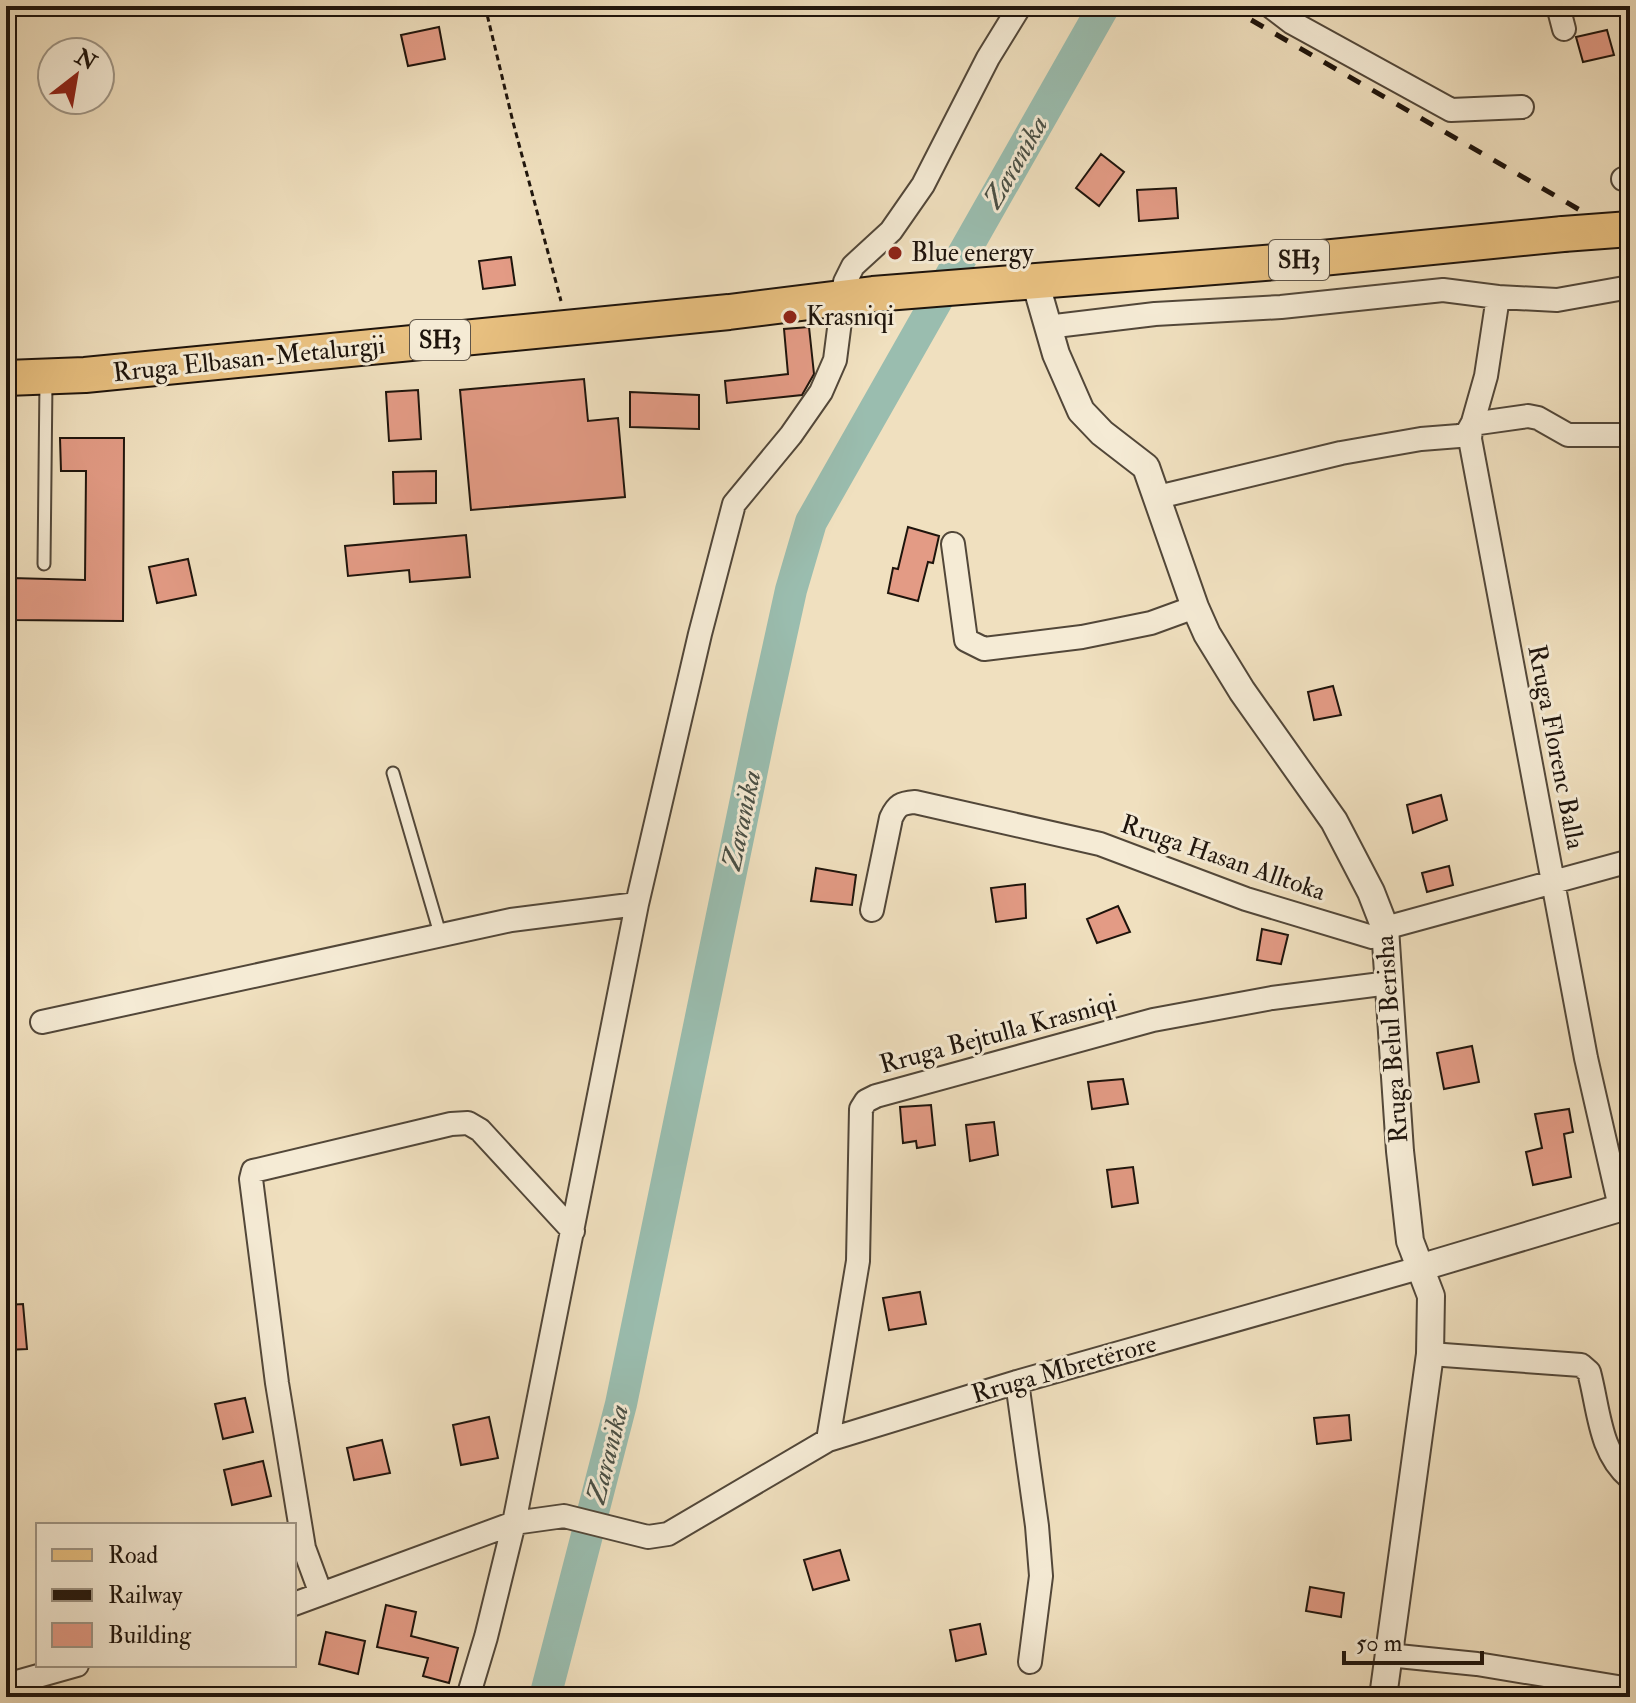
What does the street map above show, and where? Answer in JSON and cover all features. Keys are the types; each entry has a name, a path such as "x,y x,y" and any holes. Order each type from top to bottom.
{"main road":[{"name":"SH3","path":"858,296 1302,260 1630,229"},
{"name":"Rruga Elbasan-Metalurgji","path":"6,378 85,375 729,312 858,296"}],"street":[{"path":"468,1697 514,1523 637,904 700,634 734,504 791,435 821,392 858,296 845,282 853,266 891,231 923,185 988,58 1020,6"},
{"path":"1270,6 1291,22 1451,110 1522,107"},
{"path":"1558,6 1564,29"},
{"name":"Rruga Belul Berisha","path":"1023,282 1047,327 1081,411 1102,433 1146,467 1207,634 1242,691 1334,821 1371,892 1385,928 1410,1241 1431,1296 1430,1354 1383,1697"},
{"path":"1047,327 1155,314 1281,307 1443,290 1557,300 1630,287"},
{"name":"Rruga Florenc Balla","path":"1498,297 1486,376 1470,439 1586,1058 1625,1206"},
{"path":"1158,497 1341,453 1409,440 1459,436 1467,433 1472,424 1528,416 1538,418 1568,435 1623,435"},
{"path":"953,544 966,640 984,649 1082,637 1137,626 1195,607"},
{"name":"Rruga Hasan Alltoka","path":"872,910 891,818 896,807 902,803 915,802 1100,844 1246,899 1372,937 1385,928 1630,861"},
{"path":"42,1022 511,920 637,904"},
{"name":"Rruga Bejtulla Krasniqi","path":"828,1440 858,1261 861,1109 866,1101 1153,1020 1272,998 1389,983"},
{"path":"321,1594 304,1548 277,1383 251,1179 253,1171 436,1127 468,1123 480,1130 573,1231"},
{"name":"Rruga Mbretërore","path":"296,1603 514,1523 564,1516 648,1537 668,1534 828,1440 1017,1382 1625,1206"},
{"path":"1430,1354 1581,1365 1586,1368 1592,1381 1605,1441 1617,1466 1630,1478"},
{"path":"1017,1382 1041,1576 1030,1662"},
{"path":"1388,1655 1477,1664 1630,1689"},
{"path":"6,1685 70,1667"}],"lane":[{"path":"44,564 47,376"},
{"path":"393,773 442,937"}],"path":[{"path":"485,6 568,328"}],"building":[{"path":"439,27 445,59 408,66 401,35"},
{"path":"1607,30 1614,55 1583,62 1576,37"},
{"path":"1101,154 1124,172 1099,206 1076,188"},
{"path":"1176,188 1178,218 1139,221 1137,190"},
{"path":"511,257 515,285 483,289 479,261"},
{"path":"809,327 814,374 802,395 727,403 725,381 788,374 784,329"},
{"path":"584,379 588,421 618,418 625,497 471,510 460,390"},
{"path":"418,390 421,439 389,441 386,392"},
{"path":"630,392 699,395 699,429 630,427"},
{"path":"60,438 124,438 123,621 12,620 12,578 85,580 86,471 61,471"},
{"path":"436,471 436,503 394,504 393,472"},
{"path":"908,527 939,536 933,563 928,562 918,601 888,593 893,568 898,569"},
{"path":"466,535 470,577 410,582 409,570 348,576 345,546"},
{"path":"188,559 196,595 157,603 149,567"},
{"path":"1333,686 1341,715 1314,720 1308,692"},
{"path":"1441,795 1447,820 1413,833 1407,805"},
{"path":"1449,866 1453,885 1427,892 1422,873"},
{"path":"816,868 856,875 852,905 811,901"},
{"path":"1025,884 1026,918 996,922 991,888"},
{"path":"1118,906 1130,932 1097,943 1087,919"},
{"path":"1262,929 1288,935 1281,964 1257,960"},
{"path":"1472,1046 1479,1082 1444,1089 1437,1053"},
{"path":"1123,1079 1128,1104 1092,1109 1088,1082"},
{"path":"931,1105 935,1145 917,1148 916,1141 903,1143 900,1107"},
{"path":"1569,1109 1573,1132 1564,1134 1571,1177 1533,1185 1526,1152 1542,1148 1535,1114"},
{"path":"994,1122 998,1155 970,1161 966,1125"},
{"path":"1133,1167 1138,1203 1112,1207 1107,1170"},
{"path":"920,1292 926,1324 889,1330 883,1298"},
{"path":"23,1304 27,1349 6,1350 6,1305"},
{"path":"245,1398 253,1432 223,1439 215,1404"},
{"path":"1349,1415 1351,1440 1317,1444 1314,1418"},
{"path":"489,1417 498,1458 461,1465 453,1425"},
{"path":"382,1440 390,1473 354,1480 347,1448"},
{"path":"263,1461 271,1496 232,1505 224,1470"},
{"path":"840,1550 849,1580 813,1590 804,1560"},
{"path":"1310,1587 1344,1593 1341,1617 1306,1611"},
{"path":"386,1605 416,1612 411,1636 458,1648 449,1683 423,1676 428,1658 377,1647"},
{"path":"980,1624 986,1654 956,1661 950,1630"},
{"path":"326,1632 365,1641 358,1674 319,1664"}],"waterway":[{"name":"Zaranika","path":"545,1697 621,1404 763,717 791,590 811,522 1104,6"}],"railway":[{"path":"1227,6 1630,239"}],"place":[{"name":"Blue energy","path":"895,253"},
{"name":"Krasniqi","path":"790,317"}]}
